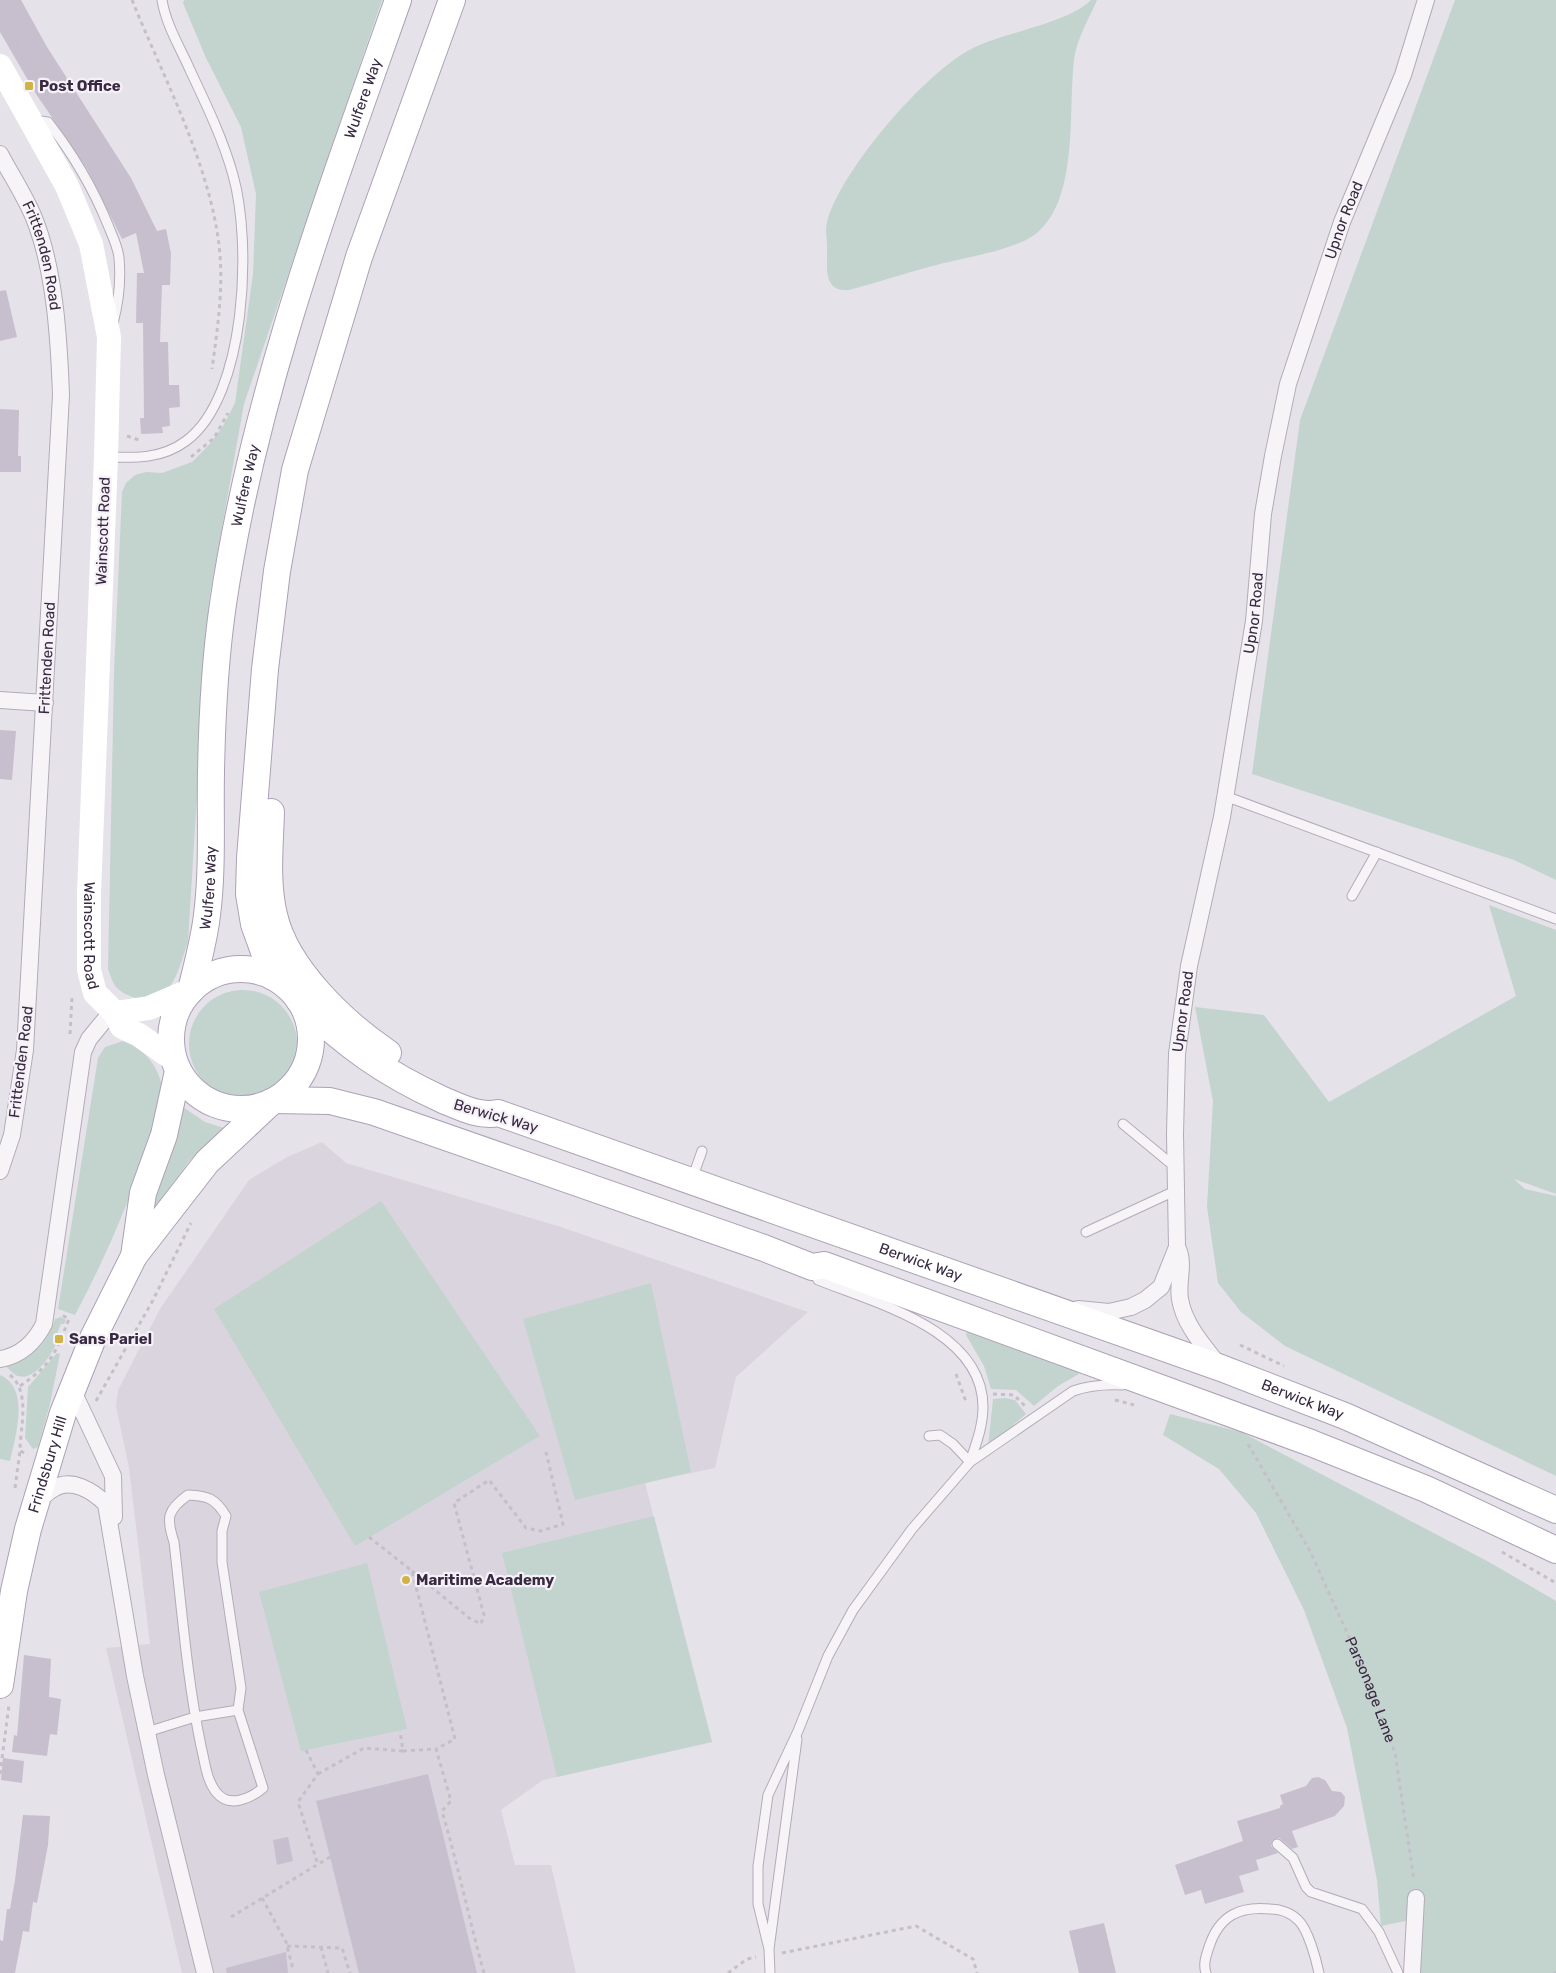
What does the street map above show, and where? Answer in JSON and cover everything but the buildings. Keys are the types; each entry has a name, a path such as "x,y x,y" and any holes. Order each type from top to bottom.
{"main road":[{"name":"Wulfere Way","path":"191,990 201,951 207,914 212,746 220,634 230,556 246,478 259,421 288,318 398,0"},
{"path":"273,977 254,924 249,894 265,669 277,570 295,470 359,257 452,0"},
{"path":"265,669 272,774 270,883 274,916 286,946 307,979 325,999 386,1052 425,1076 491,1106 498,1113"},
{"path":"274,1101 299,1077 309,1055 309,1023 299,1000 290,990 273,977 250,970 226,971 210,976 191,990 179,1006 170,1039 176,1065 184,1081 198,1095 221,1107 246,1109 274,1101 330,1101 374,1112 764,1248 812,1267 824,1265 1150,1396 1312,1443 1465,1507 1556,1550"},
{"name":"Berwick Way","path":"299,1000 332,1033 376,1066 461,1108 486,1116 498,1113 1221,1368 1345,1416 1556,1510"},
{"name":"Frindsbury Hill","path":"134,1256 143,1193 164,1135 176,1065"},
{"name":"Frindsbury Hill","path":"5,1692 14,1591 34,1506 72,1389 93,1338 134,1256 207,1162 274,1101"},
{"path":"1465,1507 1556,1563"}],"street":[{"name":"Upnor Road","path":"1177,1247 1177,1054 1188,976 1225,796 1254,621 1263,514 1288,384 1342,222 1403,76 1426,0"},
{"name":"Wainscott Road","path":"0,66 66,186 91,244 109,338 106,457 90,831 88,955 91,982 101,1000 114,1012 122,1027 138,1034 176,1065"},
{"name":"Frittenden Road","path":"0,154 34,218 48,269 59,334 61,396 25,1050 12,1136 0,1171"},
{"path":"0,700 45,703"},
{"path":"2,1364 26,1348 44,1324 83,1052 89,1038 114,1012 149,1008 191,990"},
{"path":"1039,1304 1109,1312 1131,1307 1145,1300 1161,1287 1177,1247"},
{"path":"1177,1247 1182,1257 1179,1291 1182,1308 1195,1333 1221,1368"},
{"path":"72,1389 113,1476 115,1544"},
{"path":"34,1506 54,1488 72,1484 94,1491 106,1504 115,1544 135,1676 205,1973"},
{"path":"1412,1973 1416,1898"}],"lane":[{"path":"106,457 138,459 171,450 187,440 202,425 219,400 231,367 240,309 242,249 235,186 226,152 166,18 162,0"},
{"path":"1225,796 1556,919"},
{"path":"1352,896 1377,852"},
{"path":"1122,1124 1158,1156 1168,1162 1176,1160"},
{"path":"692,1182 702,1151"},
{"path":"1086,1232 1177,1190"},
{"path":"812,1267 818,1280 914,1319 956,1346 968,1360 975,1373 983,1405 982,1420 970,1462"},
{"path":"769,1951 758,1904 759,1857 768,1795 798,1731 828,1656 854,1610 912,1529 970,1462 1073,1392 1087,1386 1103,1384 1150,1396"},
{"path":"929,1436 940,1435 970,1462"},
{"path":"188,1495 206,1496 219,1505 226,1516 222,1531 222,1562 241,1688 238,1710 263,1788 250,1799 232,1801 218,1794 208,1777 195,1717 174,1542 169,1526 170,1513 177,1503 188,1495"},
{"path":"147,1732 195,1717 238,1710"},
{"path":"770,1973 769,1951 798,1731"},
{"path":"1277,1844 1293,1858 1310,1892 1362,1909 1379,1932 1398,1973"},
{"path":"1206,1973 1204,1968 1206,1955 1214,1933 1230,1916 1243,1908 1260,1908 1281,1910 1299,1920 1308,1938 1319,1973"}],"path":[{"path":"132,0 192,146 215,221 221,263 220,296 211,375"},
{"path":"184,461 205,446 218,432 230,406 219,400"},
{"path":"69,1038 72,990"},
{"path":"86,1418 121,1359 191,1222"},
{"path":"20,1386 44,1367 56,1352 69,1319 67,1316 57,1314"},
{"path":"2,1364 20,1386 22,1400 18,1464"},
{"path":"954,1369 964,1399"},
{"path":"994,1394 1014,1395 1028,1410"},
{"path":"1109,1399 1150,1396"},
{"name":"Parsonage Lane","path":"1246,1440 1310,1551 1368,1679 1395,1753 1416,1898"},
{"path":"20,1451 35,1456"},
{"path":"369,1538 469,1618 480,1624 484,1615 454,1502 490,1480 526,1528 541,1531 564,1524 546,1452"},
{"path":"318,1865 298,1802 318,1774 364,1748 403,1751 436,1749 454,1739 412,1571"},
{"path":"0,1774 5,1692"},
{"path":"400,1731 403,1751"},
{"path":"436,1749 451,1801 442,1811 458,1866 461,1886 484,1973"},
{"path":"306,1750 318,1774"},
{"path":"231,1916 330,1857"},
{"path":"262,1898 288,1946 293,1969"},
{"path":"728,1973 747,1959 769,1951 780,1954 916,1926 974,1959 977,1973"},
{"path":"288,1946 342,1948 350,1973"},
{"path":"321,1947 328,1973"}],"shaded area":[{"path":"184,0 382,0 244,404 209,600 188,942 178,970 168,989 157,997 144,999 132,997 116,987 108,969 114,672 122,492 126,483 135,475 146,472 162,473 192,462 209,445 223,426 235,403 253,274 256,194 241,127 206,58 183,3"},
{"path":"1091,0 1097,0 1075,52 1066,176 1060,198 1050,218 1037,233 1017,244 1004,248 928,267 849,290 834,287 830,282 827,269 826,231 827,222 835,201 867,150 909,100 954,60 973,48 1068,15"},
{"path":"1455,0 1556,0 1556,880 1514,860 1252,774 1300,420"},
{"path":"1489,905 1556,930 1556,1194 1514,1179 1525,1189 1556,1196 1556,1476 1285,1346 1241,1312 1218,1283 1207,1207 1213,1101 1195,1007 1264,1015 1329,1102 1516,996"},
{"path":"243,990 264,994 281,1006 293,1023 297,1044 293,1065 281,1082 264,1094 243,1098 222,1094 205,1082 193,1065 189,1044 193,1023 205,1006 222,994"},
{"path":"123,1041 139,1049 156,1069 160,1077 163,1100 126,1205 75,1315 58,1309 98,1058 105,1047"},
{"path":"183,1107 205,1122 224,1128 190,1160 155,1208 152,1209"},
{"name":"Maritime Academy","path":"322,1142 346,1163 561,1227 808,1312 736,1377 715,1468 645,1483 712,1742 543,1780 501,1810 515,1865 551,1865 576,1973 182,1973 106,1648 150,1644 129,1468 116,1406 118,1390 160,1309 249,1180 287,1157"},
{"path":"381,1201 540,1436 355,1546 214,1309"},
{"path":"651,1283 691,1472 575,1500 523,1319"},
{"path":"61,1317 66,1320 64,1324 61,1324 56,1336 59,1337 57,1343 44,1364 38,1370 25,1377 13,1373 6,1366 24,1359 37,1349 48,1336 55,1319"},
{"path":"967,1332 1077,1371 1079,1374 1058,1386 1034,1406 1016,1390 991,1389 984,1366 966,1335"},
{"path":"57,1353 60,1354 50,1404 38,1447 33,1449 25,1438 28,1387"},
{"path":"0,1375 10,1381 18,1402 17,1427 10,1461 0,1459"},
{"path":"1005,1398 1015,1400 1026,1414 988,1447 993,1399"},
{"path":"1170,1414 1241,1432 1489,1562 1556,1601 1556,1973 1412,1973 1415,1919 1381,1926 1377,1880 1347,1728 1304,1610 1256,1513 1219,1469 1163,1435"},
{"path":"654,1516 712,1742 557,1777 502,1553"},
{"path":"367,1563 407,1729 301,1751 259,1592"}],"place":[{"name":"Post Office","path":"29,86"},
{"name":"Sans Pariel","path":"59,1339"},
{"name":"Maritime Academy","path":"406,1580"}]}
